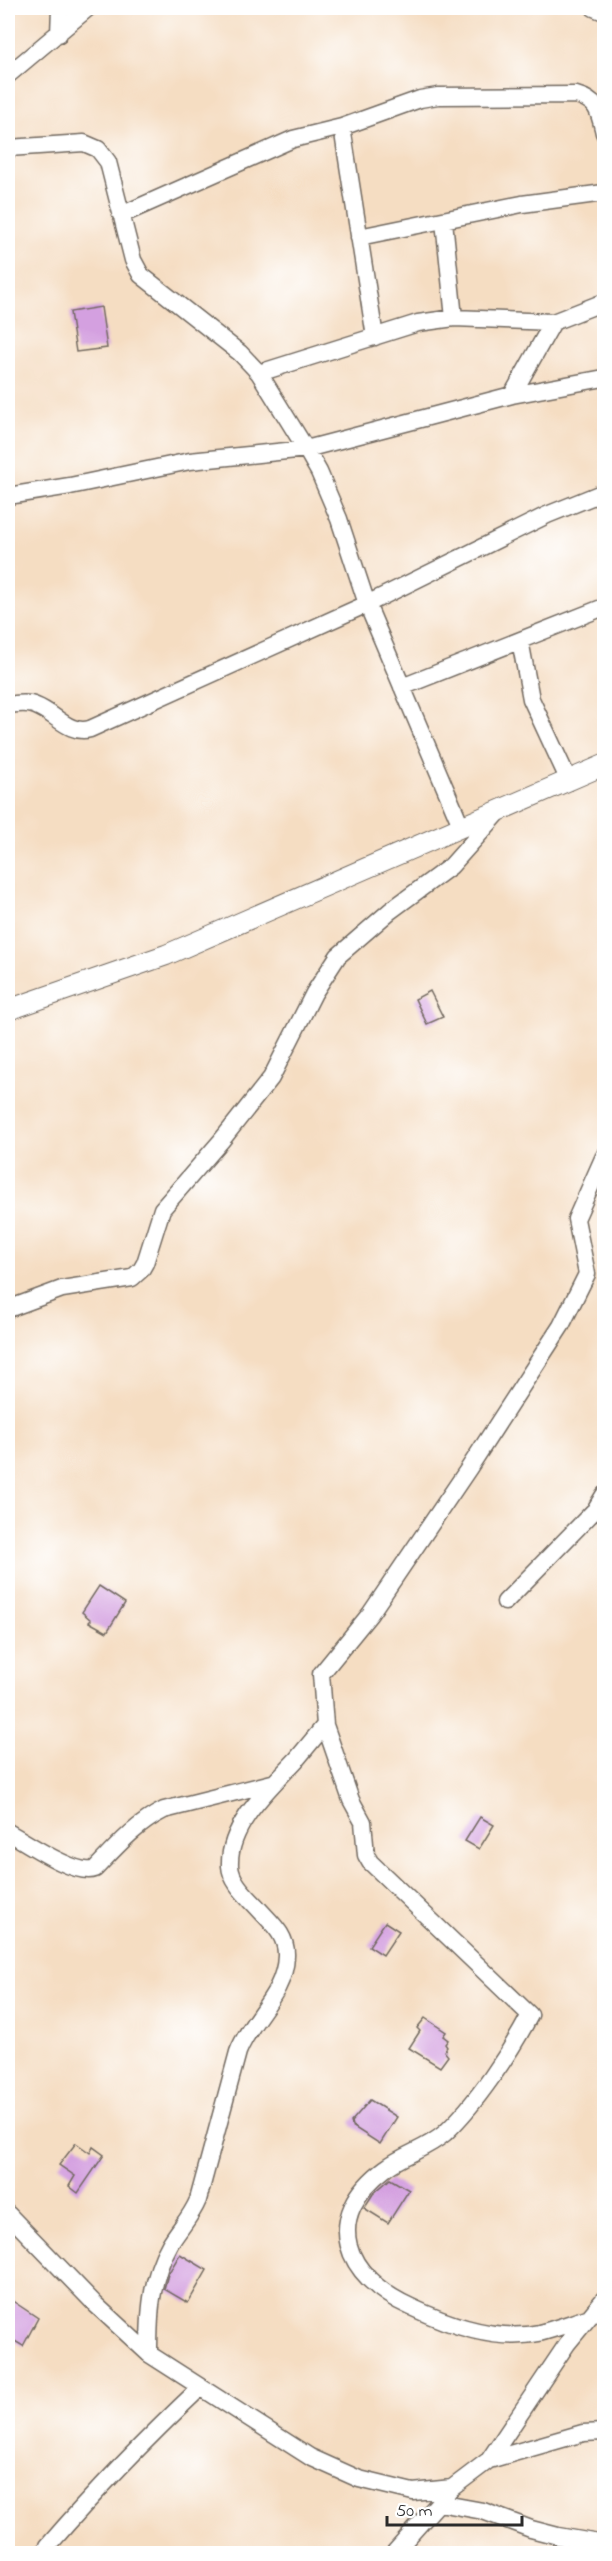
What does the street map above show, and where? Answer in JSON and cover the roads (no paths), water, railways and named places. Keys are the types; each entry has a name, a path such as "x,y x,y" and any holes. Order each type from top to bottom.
{"street":[{"path":"59,34 60,8"},
{"path":"8,75 88,8"},
{"path":"594,8 604,12"},
{"path":"121,214 293,139 342,128 420,99 438,96 576,95 596,104 604,133"},
{"path":"342,128 375,337"},
{"path":"8,148 84,143 98,149 108,162 133,260 141,275 240,353 259,373 319,472 339,519 368,604 462,828"},
{"path":"359,237 522,204 604,193"},
{"path":"444,221 454,318"},
{"path":"259,373 418,323 454,318 553,322 604,302"},
{"path":"512,395 553,322"},
{"path":"8,495 70,486 182,462 306,449 512,395 604,378"},
{"path":"8,705 18,703 36,706 80,732 368,604 548,515 604,492"},
{"path":"402,687 604,607"},
{"path":"520,640 531,699 569,781"},
{"path":"8,1010 166,955 604,765"},
{"path":"8,1309 62,1289 132,1278 137,1274 145,1263 162,1209 221,1142 271,1078 314,993 338,957 390,911 451,866 500,811"},
{"path":"587,2318 537,2333 490,2333 447,2323 388,2295 365,2275 354,2259 349,2245 346,2223 353,2201 384,2169 425,2148 445,2133 495,2073 530,2016 370,1862 366,1855 363,1822 351,1800 326,1725 321,1674 370,1614 469,1468 561,1326 588,1274 576,1219 604,1156"},
{"path":"505,1602 596,1510 604,1495"},
{"path":"149,2354 149,2320 157,2273 168,2247 193,2212 198,2200 238,2052 245,2034 274,1995 284,1973 286,1957 284,1938 239,1887 230,1866 232,1848 240,1830 272,1783 326,1725"},
{"path":"8,1832 74,1868 88,1872 95,1869 136,1827 157,1813 272,1783"},
{"path":"8,2214 96,2305 149,2354 310,2457 359,2479 413,2492 436,2506 483,2511 531,2529 604,2544"},
{"path":"393,2553 452,2488 489,2460 567,2344 604,2299"},
{"path":"537,2333 567,2344"},
{"path":"45,2553 48,2546 94,2494 144,2441 201,2387"},
{"path":"489,2460 583,2433 604,2432"},
{"path":"413,2492 452,2488"}]}
